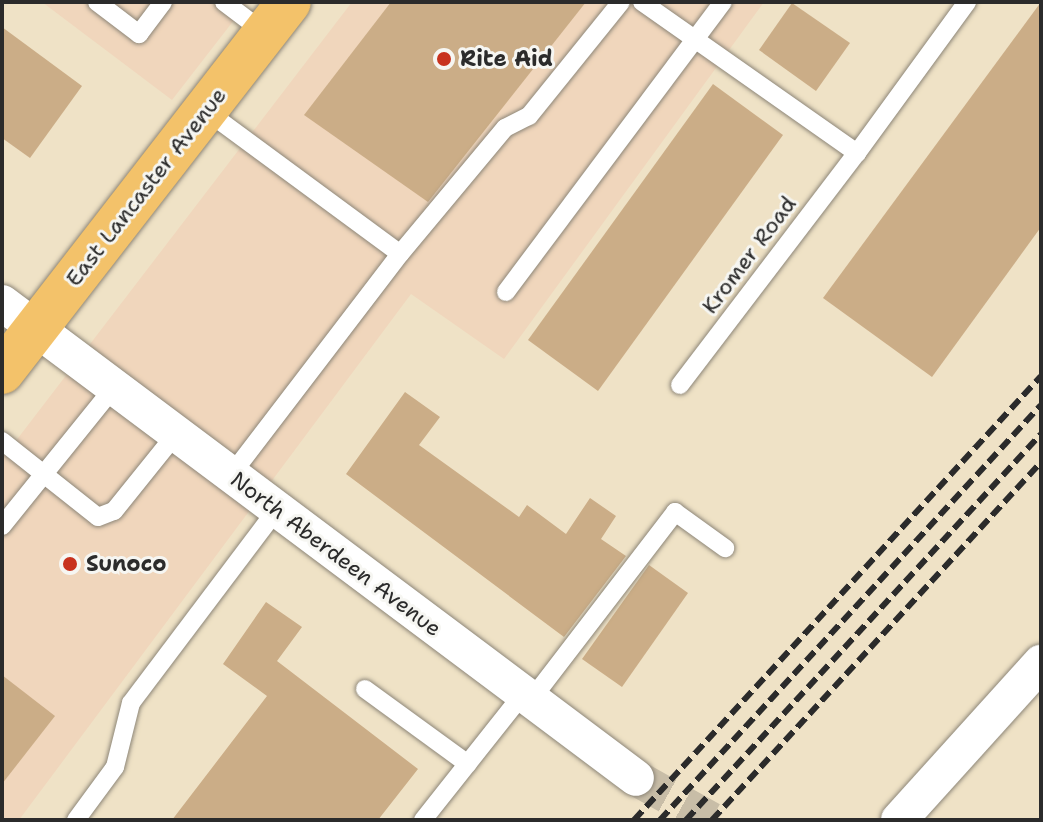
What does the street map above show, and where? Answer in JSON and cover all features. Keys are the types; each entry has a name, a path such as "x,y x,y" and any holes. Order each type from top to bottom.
{"highway":[{"name":"East Lancaster Avenue","path":"2,372 277,18"}],"street":[{"name":"North Aberdeen Avenue","path":"2,303 636,778"},
{"path":"899,820 1041,663"}],"lane":[{"path":"97,2 139,34 163,2"},
{"path":"224,2 277,18"},
{"path":"231,475 400,254 505,128 529,116 621,2"},
{"path":"642,2 857,153"},
{"path":"506,292 698,41 723,2"},
{"name":"Kromer Road","path":"680,385 857,153 967,2"},
{"path":"205,110 400,254"},
{"path":"2,526 114,387"},
{"path":"2,441 98,517 114,511 176,434"},
{"path":"76,820 115,767 131,703 277,509"},
{"path":"423,820 527,697 675,512 725,548"},
{"path":"365,689 468,764"}],"shaded area":[{"path":"42,2 248,2 172,100"},
{"path":"352,2 764,2 504,359 411,294 19,820 2,820 2,459"}],"building":[{"name":"Rite Aid","path":"391,2 586,2 428,202 304,115"},
{"path":"1041,2 1041,227 932,377 823,298"},
{"path":"792,3 850,43 816,91 759,50"},
{"path":"2,27 82,86 30,158 2,138"},
{"path":"713,84 783,135 598,391 528,340"},
{"path":"405,392 440,417 419,445 519,517 527,505 566,534 590,498 616,516 601,539 626,556 564,637 346,474"},
{"path":"649,565 688,593 622,687 582,659"},
{"path":"266,602 302,627 277,661 418,769 378,820 172,820 267,696 223,664"},
{"path":"2,675 55,716 2,784"}],"tunnel":[{"path":"636,778 711,820"}],"railway":[{"path":"634,820 1041,376"},
{"path":"660,820 1041,405"},
{"path":"686,820 1041,434"},
{"path":"712,820 1041,462"}],"place":[{"name":"Rite Aid","path":"444,59"},
{"name":"Sunoco","path":"70,564"}]}
